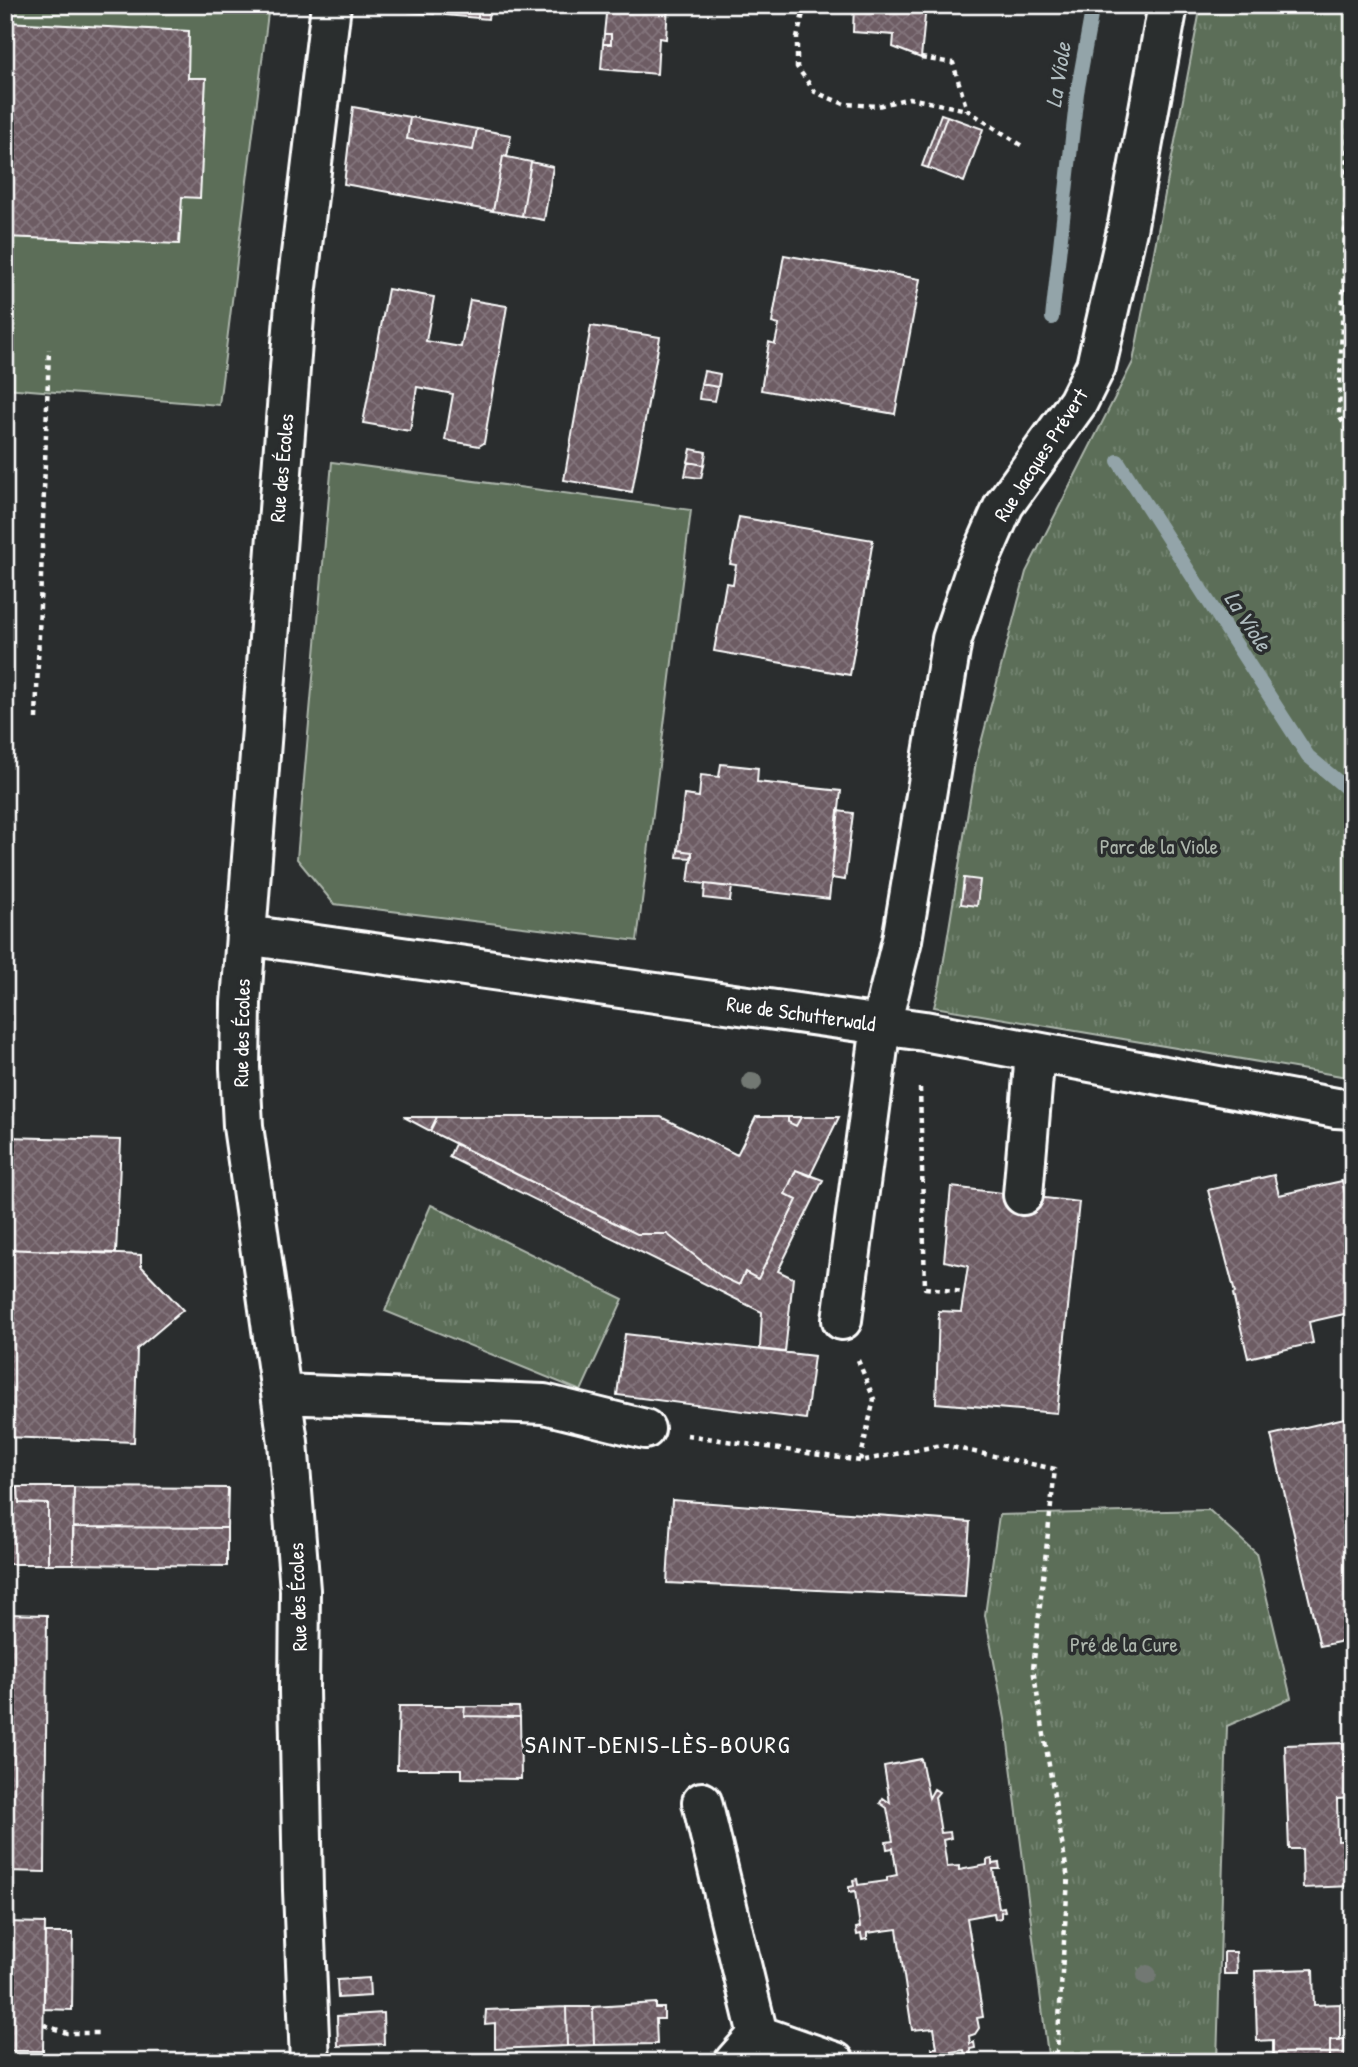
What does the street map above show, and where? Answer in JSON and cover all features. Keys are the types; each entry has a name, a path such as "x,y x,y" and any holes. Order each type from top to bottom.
{"street":[{"name":"Rue des Écoles","path":"310,2062 299,1690 300,1590 289,1453 243,1126 240,1055 246,935 295,303 331,5"},
{"name":"Rue Jacques Prévert","path":"842,1320 881,1025 902,940 952,639 975,571 1004,505 1078,402 1096,366 1127,230 1168,5"},
{"name":"Rue de Schutterwald","path":"246,935 881,1025 1353,1109"},
{"path":"1023,1195 1035,1052"},
{"path":"281,1394 544,1404 645,1429"},
{"path":"702,1802 746,2048 835,2062"}],"path":[{"path":"805,5 797,38 797,67 815,92 844,104 878,106 909,98 967,110 1021,145"},
{"path":"921,58 953,63 967,110"},
{"path":"1353,89 1349,109 1339,416 1353,438"},
{"path":"36,719 49,349"},
{"path":"920,1088 925,1288 964,1292"},
{"path":"842,1320 874,1399 860,1461"},
{"path":"645,1429 860,1461 942,1445 1055,1469 1033,1669 1068,1879 1057,2052 1053,2062"},
{"path":"44,2025 67,2032 100,2033"}],"green space":[{"path":"5,5 269,5 219,405 5,388"},
{"name":"Parc de la Viole","path":"1201,5 1353,5 1353,1078 934,1007 976,762 1026,572 1133,362"},
{"path":"332,462 691,510 637,941 334,904 297,859"},
{"path":"431,1205 623,1299 581,1391 385,1311"},
{"name":"Pré de la Cure","path":"1209,1510 1256,1553 1291,1698 1227,1726 1217,2062 1119,2062 1091,2059 1089,2062 1044,2062 1048,2055 1005,1719 985,1615 999,1515"}],"building":[{"path":"410,5 479,5 478,18 445,15 446,8 435,7 434,14 409,12"},
{"path":"479,5 490,5 488,19 478,18"},
{"path":"607,5 668,5 666,39 659,38 657,74 601,69 603,44 611,44 611,34 604,34"},
{"path":"854,5 926,5 921,58 893,47 894,35 853,32"},
{"path":"5,22 189,31 188,78 206,78 200,198 182,197 179,244 5,237"},
{"path":"604,34 611,34 611,44 603,44"},
{"path":"353,107 410,117 407,139 473,150 477,129 511,135 507,157 503,156 493,211 344,184"},
{"path":"941,114 947,116 928,168 922,166"},
{"path":"947,116 983,129 964,182 928,168"},
{"path":"410,117 477,129 473,150 407,139"},
{"path":"503,156 531,162 522,216 493,211"},
{"path":"531,162 553,167 544,220 522,216"},
{"path":"784,255 920,279 895,414 761,390 769,342 775,344 779,325 772,323"},
{"path":"388,289 434,297 426,341 461,347 470,300 507,306 484,443 479,446 445,440 453,394 417,387 410,431 363,423"},
{"path":"591,326 660,337 632,492 564,480"},
{"path":"704,371 720,374 718,387 701,384"},
{"path":"701,384 718,387 715,401 699,399"},
{"path":"691,449 706,452 704,465 688,462"},
{"path":"688,462 704,465 701,478 685,476"},
{"path":"739,517 873,540 850,675 714,651 726,583 733,584 736,565 730,564"},
{"path":"721,764 758,768 757,782 841,791 829,899 688,882 692,852 678,850 684,795 699,797 701,775 719,777"},
{"path":"838,811 853,813 845,880 831,878"},
{"path":"678,850 692,852 692,858 677,857"},
{"path":"964,878 980,880 977,906 961,904"},
{"path":"705,884 732,887 730,901 704,898"},
{"path":"404,1117 437,1117 430,1131"},
{"path":"437,1117 661,1117 737,1155 756,1117 788,1117 788,1122 796,1126 801,1117 839,1117 810,1176 796,1170 785,1194 797,1200 758,1279 745,1272 739,1285 722,1277 667,1234 637,1234 430,1131"},
{"path":"788,1117 801,1117 796,1126 788,1122"},
{"path":"5,1137 121,1140 116,1253 5,1249"},
{"path":"455,1144 637,1234 667,1234 722,1277 739,1285 745,1272 758,1279 797,1200 785,1194 796,1170 823,1180 778,1271 793,1278 785,1352 760,1349 762,1312 449,1157"},
{"path":"1274,1175 1279,1195 1342,1181 1353,1226 1353,1312 1309,1322 1313,1343 1248,1358 1233,1294 1235,1293 1208,1190"},
{"path":"951,1187 1079,1202 1057,1413 936,1403 939,1311 961,1312 968,1266 944,1261"},
{"path":"5,1249 141,1255 141,1266 183,1310 137,1349 134,1442 5,1437"},
{"path":"625,1334 814,1356 806,1419 617,1395"},
{"path":"1353,1416 1353,1639 1320,1646 1271,1435"},
{"path":"5,1487 18,1487 19,1503 48,1504 48,1564 5,1564"},
{"path":"18,1487 74,1487 73,1564 48,1564 48,1504 19,1503"},
{"path":"74,1487 228,1488 227,1528 73,1527"},
{"path":"672,1500 970,1522 965,1597 667,1583"},
{"path":"73,1527 227,1528 227,1566 73,1564"},
{"path":"5,1614 47,1615 45,1872 5,1871"},
{"path":"399,1706 465,1706 464,1716 520,1717 521,1779 462,1778 462,1769 397,1769"},
{"path":"465,1706 519,1707 520,1717 464,1716"},
{"path":"1343,1743 1343,1766 1353,1766 1353,1798 1337,1799 1338,1841 1353,1840 1353,1886 1303,1888 1302,1849 1289,1849 1285,1745"},
{"path":"921,1759 929,1798 934,1789 939,1792 935,1797 941,1833 950,1832 951,1838 943,1840 947,1867 959,1866 959,1870 987,1865 987,1860 992,1859 992,1864 999,1863 1000,1869 993,1869 999,1908 1004,1907 1005,1911 1001,1912 1001,1918 995,1919 994,1913 967,1918 983,2017 977,2018 979,2028 975,2034 969,2036 970,2044 974,2042 975,2048 970,2049 971,2054 965,2055 964,2050 943,2053 945,2059 939,2059 939,2053 933,2055 932,2048 937,2048 934,2028 912,2030 897,1929 867,1933 867,1939 862,1940 861,1934 857,1935 856,1928 860,1927 855,1891 849,1892 849,1887 854,1886 853,1880 857,1879 858,1885 887,1881 887,1877 897,1875 893,1848 887,1849 886,1842 893,1841 887,1808 880,1803 883,1798 890,1803 884,1766"},
{"path":"5,1922 45,1923 43,2051 5,2051"},
{"path":"45,1933 73,1933 72,2010 44,2009"},
{"path":"1224,1952 1236,1952 1237,1974 1224,1974"},
{"path":"1313,1969 1314,2005 1340,2004 1340,2040 1330,2040 1330,2062 1273,2062 1273,2040 1257,2041 1255,1971"},
{"path":"369,1978 370,1996 338,1998 337,1980"},
{"path":"656,2003 656,2008 664,2008 664,2019 656,2019 657,2044 594,2045 593,2007"},
{"path":"566,2007 593,2007 594,2045 567,2046"},
{"path":"566,2007 567,2046 495,2049 495,2023 485,2024 486,2010"},
{"path":"383,2013 384,2044 338,2046 337,2016"},
{"path":"1345,2039 1346,2062 1330,2062 1330,2040"}],"waterway":[{"name":"La Viole","path":"1052,318 1077,93 1093,5"},
{"name":"La Viole","path":"1118,461 1308,756 1353,794"}],"district":[{"name":"SAINT-DENIS-LÈS-BOURG","path":"658,1745"}]}
